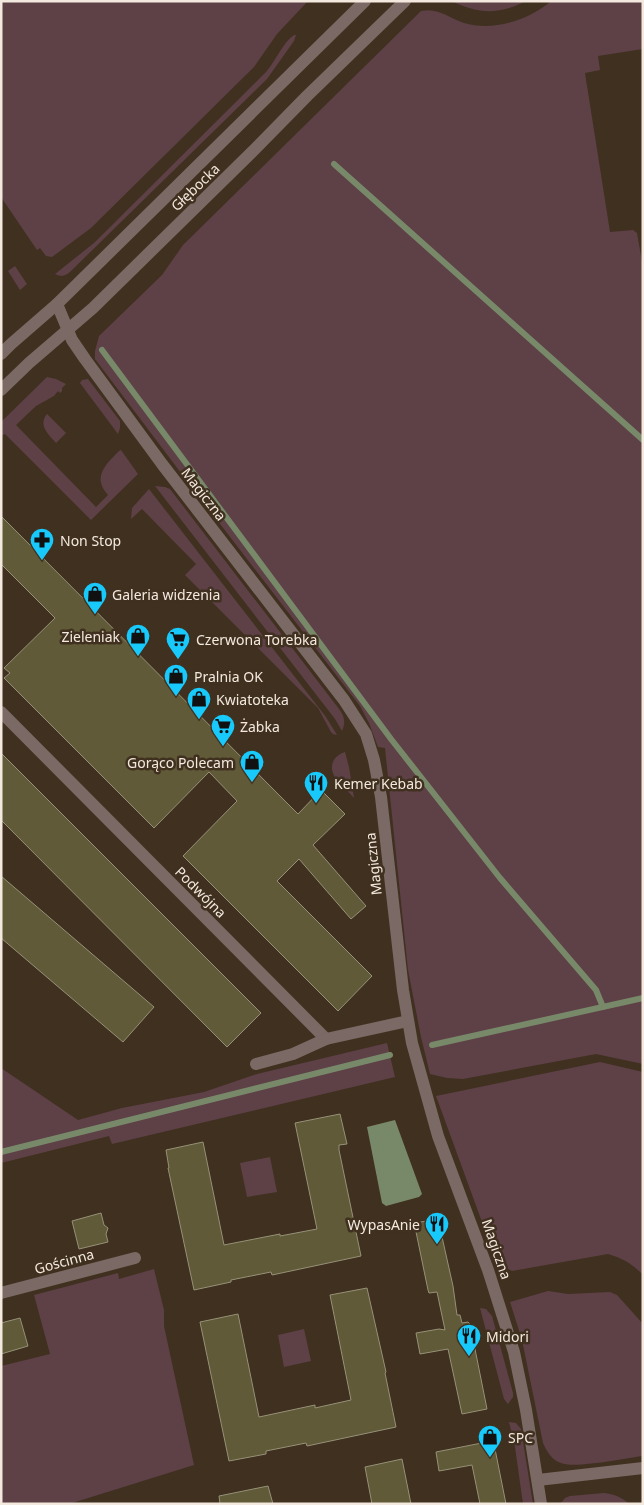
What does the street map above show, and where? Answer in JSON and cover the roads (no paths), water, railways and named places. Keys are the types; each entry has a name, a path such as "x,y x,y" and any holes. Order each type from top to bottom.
{"street":[{"name":"Głębocka","path":"1,354 58,304 365,1"},
{"name":"Głębocka","path":"1,390 129,274 405,1"},
{"name":"Magiczna","path":"58,304 72,340 85,359 162,464 344,700 366,734 374,760 381,797 396,939 408,1021 438,1136 488,1270 514,1352 526,1410 541,1504"},
{"name":"Podwójna","path":"1,712 326,1039"},
{"path":"256,1064 293,1054 326,1039 408,1021"},
{"name":"Gościnna","path":"1,1293 135,1258"},
{"path":"538,1480 643,1468"}],"waterway":[{"path":"334,164 643,440"},
{"path":"102,350 391,739 500,878 596,990 603,1007"},
{"path":"432,1045 643,998"},
{"path":"1,1152 390,1055"}],"place":[{"name":"Non Stop","path":"42,561"},
{"name":"Galeria widzenia","path":"95,615"},
{"name":"Zieleniak","path":"138,657"},
{"name":"Czerwona Torebka","path":"178,660"},
{"name":"Pralnia OK","path":"176,697"},
{"name":"Kwiatoteka","path":"199,720"},
{"name":"Żabka","path":"223,747"},
{"name":"Gorąco Polecam","path":"252,783"},
{"name":"Kemer Kebab","path":"316,804"},
{"name":"WypasAnie","path":"437,1245"},
{"name":"Midori","path":"469,1357"},
{"name":"SPC","path":"490,1458"}]}
